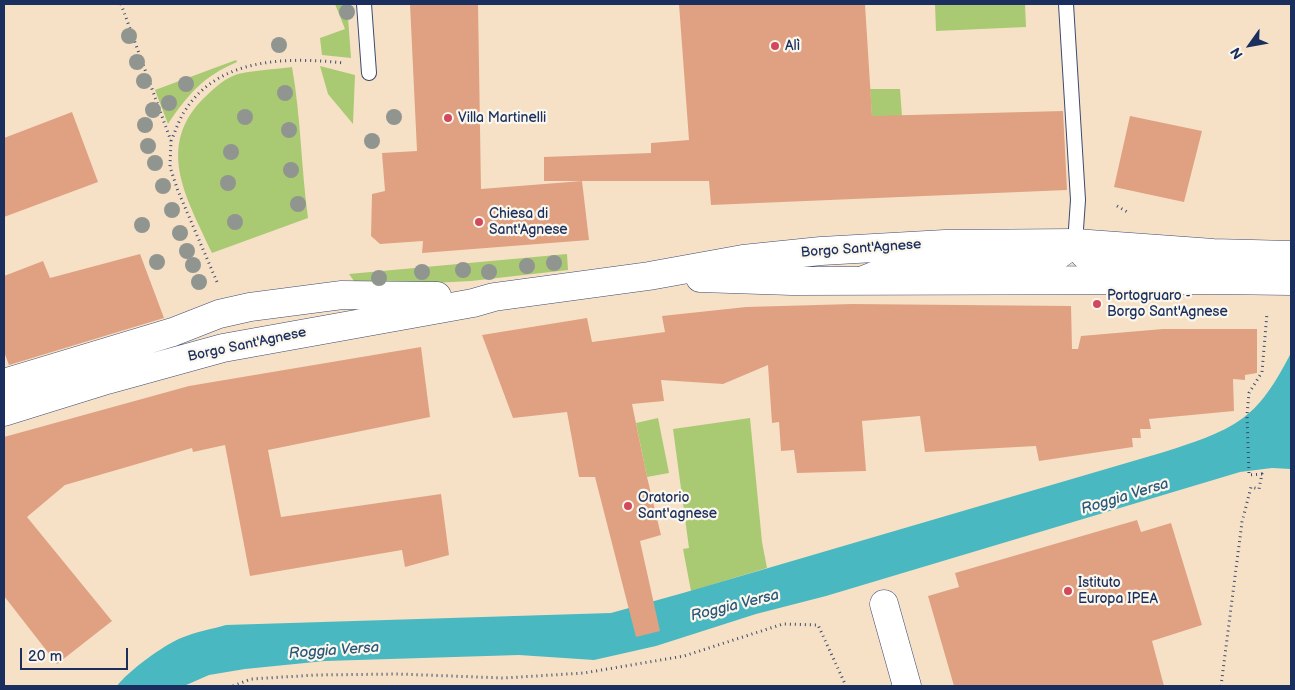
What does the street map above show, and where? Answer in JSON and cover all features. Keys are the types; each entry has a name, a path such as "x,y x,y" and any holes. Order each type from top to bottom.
{"main road":[{"name":"Borgo Sant'Agnese","path":"4,383 172,332 219,314 250,307 342,295 494,297 649,276 743,259 821,250 945,244 1074,243 1276,271"},
{"name":"Borgo Sant'Agnese","path":"1074,243 1085,255 1107,263 1173,266 1212,280"},
{"name":"Borgo Sant'Agnese","path":"862,281 886,271 926,261 1005,262 1028,265 1051,260 1074,243"},
{"name":"Borgo Sant'Agnese","path":"649,276 792,281 1212,280 1276,271"},
{"name":"Borgo Sant'Agnese","path":"4,412 107,380 223,348 474,303 494,297"},
{"path":"884,604 908,686"}],"lane":[{"path":"364,4 369,69"},
{"path":"1066,4 1078,200 1074,243"}],"path":[{"path":"121,4 171,141"},
{"path":"218,285 178,191 170,167 171,141 180,120 195,97 211,84 248,65 309,59 369,69"},
{"path":"1221,686 1242,522 1251,487 1259,489 1262,474 1249,475 1247,415 1249,393 1262,372 1268,304 1255,303 1276,271"},
{"path":"233,686 252,679 316,675 398,674 504,678 584,674 684,656 783,624 818,626 846,686"}],"green space":[{"path":"335,4 347,4 351,58 322,55 320,38 345,29"},
{"path":"935,4 1025,4 1026,27 936,31"},
{"path":"236,60 237,62 215,73 198,87 168,124 155,90"},
{"path":"320,66 355,75 353,124 328,94"},
{"path":"292,67 308,218 212,253 194,215 181,176 178,157 180,138 187,120 205,97 230,77 247,72"},
{"path":"870,89 900,89 902,116 872,116"},
{"path":"567,254 568,270 471,281 361,283 354,281 349,274"},
{"path":"658,418 669,473 647,477 636,423"},
{"path":"750,418 762,542 767,568 691,591 683,549 689,548 673,429"}],"water":[{"name":"Roggia Versa","path":"1291,353 1291,469 1272,468 1240,472 826,596 756,614 656,646 594,660 519,655 325,661 245,669 209,675 184,686 117,686 138,666 174,641 226,625 611,613 683,593 1164,452 1205,438 1234,424 1251,412 1270,388"}],"building":[{"path":"410,4 478,4 481,189 582,181 589,240 422,253 423,241 380,244 371,236 372,194 385,191 382,153 417,151"},
{"path":"679,4 865,4 872,116 1063,111 1067,190 711,205 709,181 544,181 544,157 651,153 651,143 689,140"},
{"path":"72,112 98,182 4,217 4,138"},
{"path":"1130,116 1202,131 1184,202 1114,187"},
{"path":"140,254 164,318 9,365 4,352 4,276 43,261 50,278"},
{"path":"852,304 1071,306 1072,349 1078,349 1081,336 1163,329 1257,329 1257,373 1245,375 1245,380 1233,379 1234,411 1149,419 1151,429 1140,429 1141,438 1132,438 1133,447 1039,461 1036,446 925,452 920,416 862,421 866,471 797,473 794,450 781,451 779,422 772,423 768,365 723,384 661,380 664,401 632,404 661,535 640,541 660,631 636,637 595,477 579,477 567,412 513,418 482,335 587,318 592,342 665,332 662,316 746,307"},
{"path":"421,347 430,417 268,450 281,517 441,494 449,555 405,567 402,550 250,576 225,445 193,452 192,448 65,485 27,517 112,621 57,664 4,596 4,437 189,386"},
{"name":"Istituto Europa IPEA","path":"1137,520 1141,532 1171,523 1202,625 1152,641 1164,686 954,686 928,596 959,587 955,573"}],"place":[{"name":"Alì","path":"775,46"},
{"name":"Villa Martinelli","path":"448,118"},
{"name":"Chiesa di Sant'Agnese","path":"479,222"},
{"name":"Portogruaro - Borgo Sant'Agnese","path":"1097,304"},
{"name":"Oratorio Sant'agnese","path":"628,506"},
{"name":"Istituto Europa IPEA","path":"1068,591"}]}
